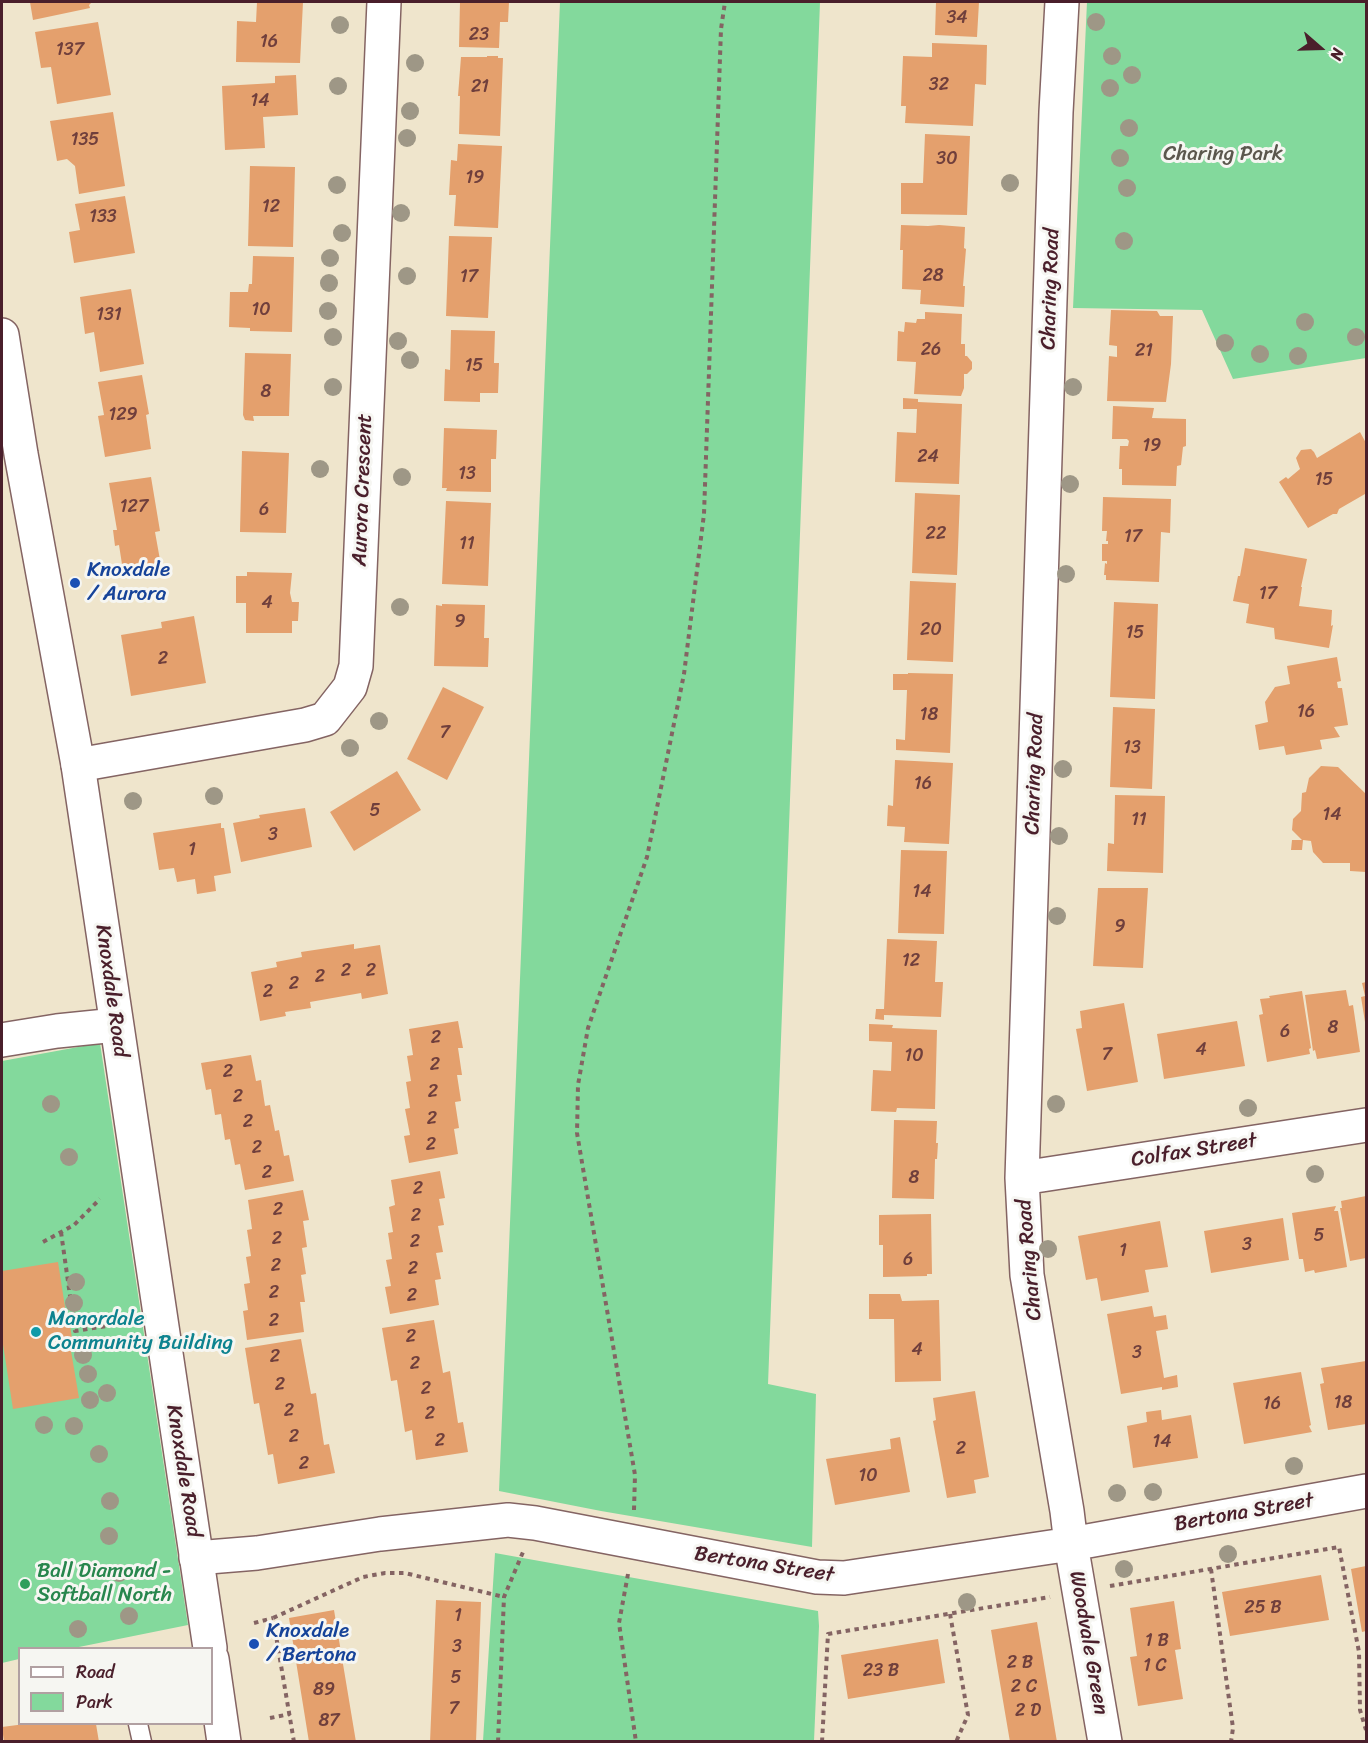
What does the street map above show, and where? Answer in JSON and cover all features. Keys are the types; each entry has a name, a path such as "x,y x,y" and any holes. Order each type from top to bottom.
{"street":[{"name":"Aurora Crescent","path":"78,765 305,725 325,718 350,687 357,654 384,2"},
{"name":"Charing Road","path":"1062,2 1056,112 1022,1178 1027,1275 1071,1544"},
{"name":"Knoxdale Road","path":"2,335 11,456 78,765 209,1647"},
{"path":"2,1040 57,1031 116,1026"},
{"name":"Colfax Street","path":"1022,1178 1366,1125"},
{"name":"Bertona Street","path":"196,1558 257,1553 380,1534 508,1520 535,1523 817,1577 844,1578 1071,1544 1366,1491"},
{"name":"Woodvale Green","path":"1071,1544 1105,1742"},
{"name":"Knoxdale Road","path":"213,1670 224,1742"}],"lane":[{"path":"138,1725 142,1742"}],"path":[{"path":"636,1742 619,1623 633,1543 635,1475 577,1133 578,1085 588,1028 647,857 684,674 704,514 721,29 725,2"},
{"path":"43,1242 74,1225 100,1199"},
{"path":"62,1232 75,1331 119,1324"},
{"path":"498,1742 504,1597 535,1523"},
{"path":"822,1742 828,1634 1339,1547 1359,1652 1360,1710 1366,1730"},
{"path":"1210,1569 1233,1728 1231,1742"},
{"path":"254,1623 273,1618 363,1577 385,1574 405,1573 504,1597"},
{"path":"950,1614 968,1715 956,1742"},
{"path":"273,1618 294,1742"},
{"path":"270,1718 290,1714"}],"green space":[{"path":"560,2 820,2 768,1384 816,1394 812,1547 499,1491"},
{"name":"Charing Park","path":"1087,2 1366,2 1366,358 1233,379 1202,310 1073,308"},
{"path":"100,1043 188,1625 79,1647 18,1647 18,1659 2,1663 2,1061"},
{"path":"495,1553 818,1611 814,1741 483,1741"}],"building":[{"path":"30,2 92,2 89,5 90,8 33,20"},
{"path":"257,2 303,2 300,63 236,62 237,21 256,22"},
{"path":"460,2 509,2 508,22 500,22 499,48 459,47"},
{"path":"936,2 979,2 977,37 935,35"},
{"path":"98,22 111,95 57,104 51,67 41,68 35,32"},
{"path":"932,43 987,45 986,85 975,84 973,126 905,123 906,106 901,106 903,56 932,57"},
{"path":"461,57 503,58 500,136 459,134 460,96 458,96"},
{"path":"296,75 298,115 263,117 265,148 225,150 222,86 275,83 275,76"},
{"path":"113,112 125,186 79,194 75,166 67,159 57,161 50,121"},
{"path":"925,134 970,136 967,215 901,214 901,183 923,183"},
{"path":"458,144 502,146 498,228 454,226 456,195 449,195 451,160 457,161"},
{"path":"250,166 295,167 293,247 248,246"},
{"path":"125,196 135,253 74,263 69,232 80,230 75,204"},
{"path":"901,225 965,227 964,307 920,304 921,290 902,289"},
{"path":"449,236 492,237 488,318 446,316"},
{"path":"253,256 294,257 292,332 250,331 250,328 229,327 230,292 248,292 249,284 252,284"},
{"path":"131,289 144,364 100,372 94,332 85,334 80,297"},
{"path":"1111,310 1157,311 1160,316 1173,316 1171,364 1166,402 1107,401 1109,356 1117,357 1117,346 1109,345"},
{"path":"925,312 962,314 961,344 965,344 965,356 972,362 972,369 964,374 964,388 961,396 914,394 916,362 897,361 898,331 904,332 905,322 916,323 917,319 925,319"},
{"path":"451,330 495,331 494,363 499,363 498,393 480,393 480,402 444,401 445,369 450,370"},
{"path":"245,353 291,354 289,416 253,416 254,421 245,420 243,415"},
{"path":"142,375 149,414 146,415 151,449 105,457 98,416 104,415 98,382"},
{"path":"903,398 918,399 918,402 962,404 959,484 895,482 897,432 916,433 917,409 903,409"},
{"path":"1113,406 1154,408 1152,418 1186,419 1186,446 1183,447 1181,465 1177,466 1176,486 1122,485 1122,469 1119,469 1120,446 1128,446 1129,441 1112,439"},
{"path":"444,428 497,430 496,459 491,459 491,492 446,491 447,488 442,488"},
{"path":"1360,432 1366,443 1366,496 1365,494 1339,509 1337,514 1308,528 1279,482 1286,477 1288,479 1300,469 1296,458 1301,450 1311,449 1317,458"},
{"path":"242,451 289,453 286,533 240,532"},
{"path":"151,477 160,531 155,532 162,571 124,577 119,545 115,546 113,530 117,530 109,483"},
{"path":"915,493 960,495 957,575 912,573"},
{"path":"1103,497 1171,499 1170,533 1161,532 1159,582 1106,580 1106,575 1104,575 1107,561 1102,561 1102,544 1108,544 1108,541 1106,541 1107,531 1102,531"},
{"path":"446,501 491,503 488,586 442,584"},
{"path":"1245,548 1307,559 1299,606 1332,610 1331,626 1333,625 1329,648 1275,639 1274,628 1246,623 1249,604 1233,601"},
{"path":"247,572 292,573 290,593 292,602 299,602 298,621 292,621 292,633 246,633 246,603 236,603 236,576 247,576"},
{"path":"910,581 956,583 953,662 907,660"},
{"path":"1114,602 1158,604 1155,699 1110,697"},
{"path":"442,604 485,605 484,638 489,638 488,667 434,666 436,605 442,606"},
{"path":"194,616 206,683 131,696 121,635 162,628 161,622"},
{"path":"1337,657 1341,681 1337,682 1338,688 1342,688 1348,725 1334,727 1340,737 1320,740 1322,749 1286,755 1284,746 1259,750 1255,725 1268,722 1265,702 1275,687 1290,684 1287,666"},
{"path":"893,674 953,674 950,753 896,750 896,739 905,740 907,690 893,690"},
{"path":"443,687 484,707 447,780 407,759"},
{"path":"1113,707 1155,709 1152,789 1110,787"},
{"path":"895,760 953,763 949,844 904,842 905,827 887,826 888,805 893,806"},
{"path":"1321,766 1338,767 1366,794 1366,872 1350,871 1350,863 1323,863 1313,852 1311,841 1303,840 1302,850 1291,850 1292,840 1302,840 1292,830 1293,819 1301,811 1302,793 1306,792 1309,778"},
{"path":"397,771 421,810 354,851 330,812"},
{"path":"1115,795 1165,796 1163,873 1107,871 1108,843 1114,844"},
{"path":"305,808 312,847 241,862 233,823 260,818 259,815"},
{"path":"221,823 221,828 224,828 231,873 214,876 216,891 197,894 195,879 177,882 174,868 159,870 153,833"},
{"path":"901,850 947,851 944,934 898,933"},
{"path":"1098,888 1148,888 1143,968 1093,966"},
{"path":"887,939 937,941 935,982 943,982 941,1017 884,1015 884,1020 875,1019 876,1009 884,1009"},
{"path":"354,944 354,949 380,945 388,994 362,999 361,993 310,1002 311,1008 285,1012 286,1016 260,1021 251,972 277,967 276,962 302,957 301,952"},
{"path":"1366,982 1365,1022 1361,997 1365,996 1362,983"},
{"path":"1346,990 1349,1006 1353,1005 1360,1052 1317,1059 1315,1050 1313,1051 1305,995"},
{"path":"1302,991 1310,1054 1267,1062 1259,1015 1263,1014 1260,999"},
{"path":"1124,1003 1138,1082 1087,1091 1076,1029 1082,1028 1080,1011"},
{"path":"458,1021 463,1048 458,1048 462,1075 457,1075 461,1101 455,1102 459,1128 454,1129 458,1154 409,1163 404,1136 410,1135 405,1109 410,1108 406,1082 411,1081 407,1056 413,1055 409,1029"},
{"path":"1237,1021 1245,1066 1164,1079 1157,1034"},
{"path":"869,1024 893,1025 892,1028 937,1030 935,1109 897,1108 896,1112 871,1111 873,1070 891,1071 892,1042 869,1041"},
{"path":"251,1055 256,1081 261,1080 265,1106 270,1105 275,1131 279,1130 284,1156 289,1155 294,1181 245,1190 240,1164 235,1165 230,1139 225,1140 221,1114 215,1115 211,1089 206,1090 201,1063"},
{"path":"894,1120 937,1121 936,1143 938,1143 937,1159 935,1159 934,1199 892,1198"},
{"path":"440,1171 445,1198 439,1199 444,1225 438,1226 443,1252 436,1253 441,1279 435,1280 439,1305 390,1314 385,1287 391,1286 386,1260 392,1259 388,1233 393,1232 389,1207 395,1205 391,1180"},
{"path":"303,1190 309,1220 303,1221 307,1247 302,1248 306,1274 301,1275 305,1302 300,1302 304,1332 247,1340 243,1311 248,1310 244,1284 250,1283 246,1257 251,1256 247,1230 252,1229 248,1200"},
{"path":"1366,1196 1366,1258 1350,1261 1340,1208 1342,1208 1341,1201"},
{"path":"1336,1206 1334,1211 1338,1211 1347,1267 1315,1273 1314,1270 1305,1272 1303,1259 1299,1259 1292,1213"},
{"path":"931,1214 932,1274 883,1277 883,1245 879,1245 879,1215"},
{"path":"1283,1218 1289,1260 1211,1273 1204,1231"},
{"path":"1160,1221 1168,1267 1145,1270 1149,1292 1101,1301 1097,1278 1086,1280 1078,1236"},
{"name":"Manordale Community Building","path":"58,1262 68,1326 70,1325 73,1345 70,1345 79,1398 13,1409 2,1338 2,1271"},
{"path":"869,1294 900,1294 902,1301 939,1300 941,1381 895,1382 894,1319 869,1319"},
{"path":"1152,1306 1154,1317 1166,1315 1168,1329 1156,1331 1164,1378 1177,1375 1178,1387 1162,1390 1162,1387 1121,1394 1107,1314"},
{"path":"434,1320 443,1373 450,1371 458,1423 463,1422 468,1452 416,1460 412,1430 405,1432 397,1380 391,1381 382,1328"},
{"path":"301,1339 311,1394 316,1393 324,1445 329,1444 335,1473 278,1484 273,1454 268,1455 259,1403 254,1404 245,1348"},
{"path":"1366,1361 1366,1424 1328,1430 1320,1384 1324,1383 1321,1368"},
{"path":"1301,1372 1311,1425 1309,1426 1312,1432 1244,1444 1233,1383"},
{"path":"975,1391 989,1477 974,1480 976,1493 947,1498 933,1421 936,1420 933,1398"},
{"path":"1161,1410 1162,1420 1191,1415 1198,1458 1133,1468 1127,1426 1147,1422 1146,1412"},
{"path":"900,1437 910,1492 835,1505 826,1459 891,1449 890,1439"},
{"path":"1366,1566 1366,1631 1362,1632 1351,1569"},
{"path":"1321,1575 1329,1620 1230,1636 1222,1592"},
{"path":"436,1600 481,1602 476,1742 430,1742"},
{"path":"1174,1601 1181,1649 1175,1650 1183,1699 1138,1706 1130,1657 1137,1656 1130,1608"},
{"path":"334,1610 356,1742 309,1742 289,1618"},
{"path":"1037,1622 1057,1742 1010,1742 991,1630"},
{"path":"938,1639 945,1683 848,1699 841,1655"},
{"path":"96,1725 99,1742 4,1742 2,1727"}],"place":[{"name":"Knoxdale / Aurora","path":"75,583"},
{"name":"Manordale Community Building","path":"36,1332"},
{"name":"Ball Diamond - Softball North","path":"25,1584"},
{"name":"Knoxdale / Bertona","path":"254,1644"}]}
